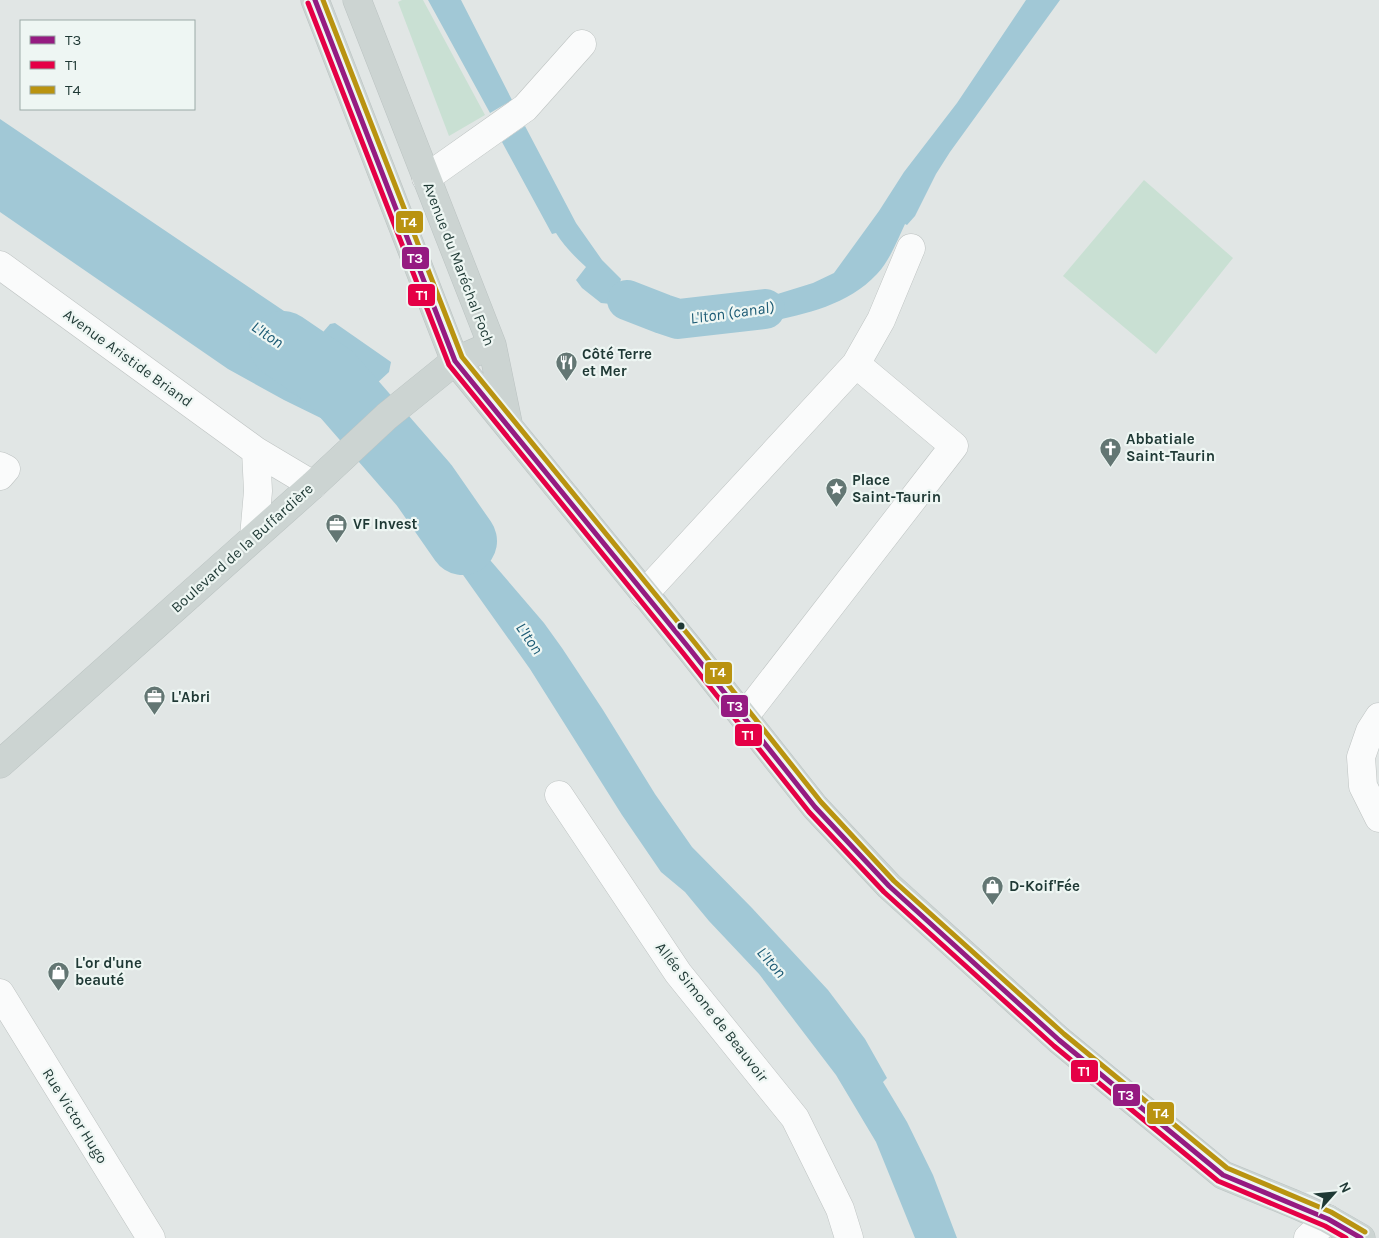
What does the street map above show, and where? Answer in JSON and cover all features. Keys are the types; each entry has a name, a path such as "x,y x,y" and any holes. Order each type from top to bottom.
{"main road":[{"path":"315,0 455,361 815,807 889,886 1058,1040 1223,1175 1328,1219 1361,1238"},
{"name":"Avenue du Maréchal Foch","path":"357,0 492,345 509,427"},
{"name":"Boulevard de la Buffardière","path":"0,764 313,485 387,416 455,361 492,345"}],"street":[{"path":"426,178 525,108 582,44"},
{"path":"644,594 856,364 881,320 911,248"},
{"name":"Avenue Aristide Briand","path":"0,265 256,452 313,485"},
{"path":"744,717 954,446 856,364"},
{"path":"254,537 258,492 256,452"},
{"path":"0,466 6,470 0,476"},
{"path":"1379,717 1370,731 1361,757 1363,786 1379,818"},
{"name":"Allée Simone de Beauvoir","path":"559,795 678,973 795,1118 840,1209 850,1238"},
{"name":"Rue Victor Hugo","path":"0,993 151,1238"},
{"path":"1308,1238 1328,1219"}],"green space":[{"path":"402,0 423,0 485,115 449,136 398,2"},
{"path":"1144,180 1233,258 1156,354 1063,276"}],"water":[{"path":"428,0 461,0 512,100 490,113"},
{"path":"1026,0 1060,0 950,152 936,174 915,216 907,225 905,224 882,269 866,285 826,307 743,327 702,330 716,301 771,296 813,283 834,273 879,211 904,172 957,103"},
{"path":"0,119 287,313 318,338 330,324 335,323 391,362 389,372 333,424 228,369 0,212"},
{"path":"525,126 576,223 602,260 621,279 620,283 654,299 686,301 671,334 653,321 649,324 611,304 601,303 582,288 576,280 586,267 556,233 552,234 502,142"},
{"path":"420,456 466,532 544,623 562,648 655,794 692,847 828,990 865,1039 887,1078 883,1082 907,1122 933,1175 957,1238 915,1238 876,1142 836,1075 759,974 709,921 685,892 661,872 622,815 530,669 424,520 396,476"}],"waterway":[{"name":"L'Iton (canal)","path":"627,300 678,319 765,309"},
{"name":"L'Iton","path":"283,345 330,377 424,485 463,541"}],"transit line":[{"name":"T3","path":"315,0 455,361 689,648 815,807 889,886 1059,1040 1223,1175 1328,1219 1361,1238"},
{"name":"T4","path":"323,0 462,357 695,643 821,802 894,881 1064,1034 1227,1168 1331,1212 1365,1232"},
{"name":"T1","path":"308,3 449,365 683,653 809,812 884,892 1054,1046 1218,1181 1325,1226 1346,1238"}],"place":[{"name":"Côté Terre et Mer","path":"566,382"},
{"name":"Abbatiale Saint-Taurin","path":"1110,467"},
{"name":"Place Saint-Taurin","path":"836,508"},
{"name":"VF Invest","path":"337,543"},
{"name":"L'Abri","path":"155,716"},
{"name":"D-Koif'Fée","path":"993,905"},
{"name":"L'or d'une beauté","path":"59,991"}]}
